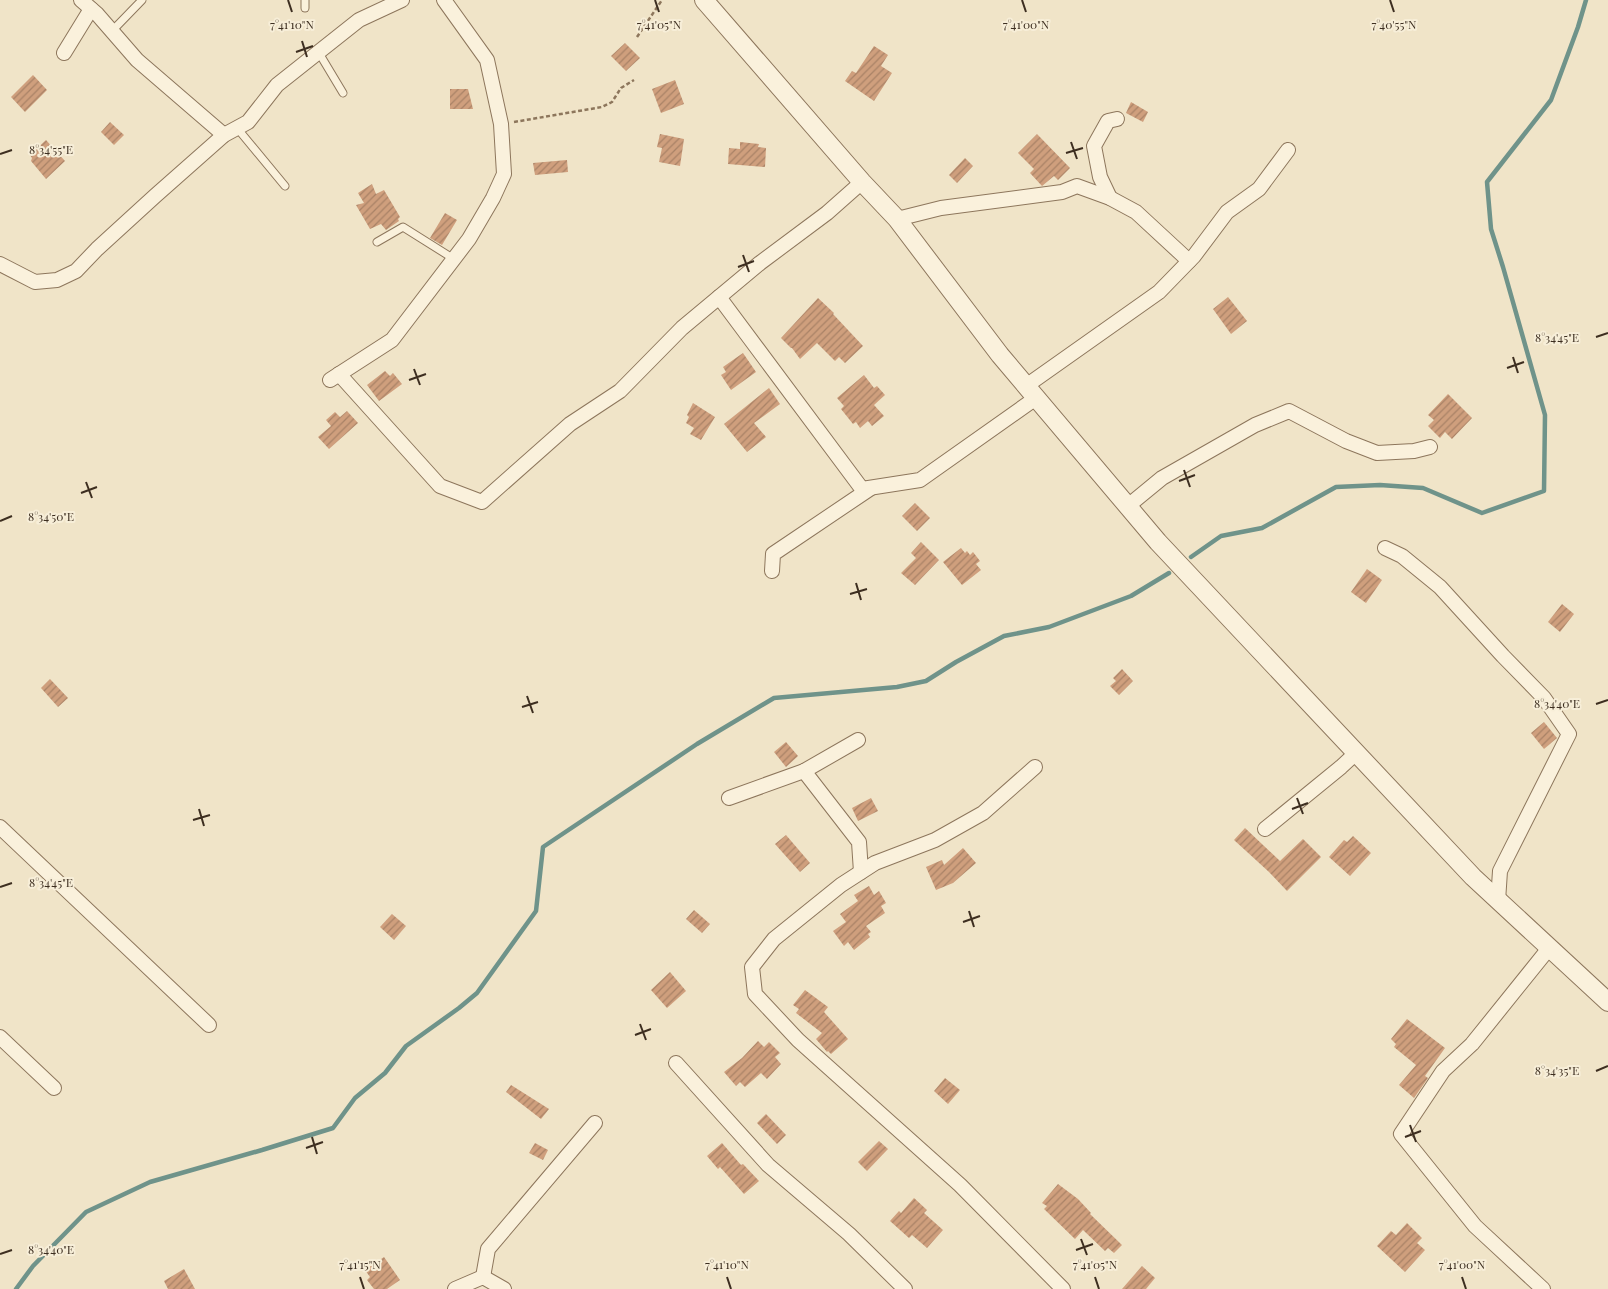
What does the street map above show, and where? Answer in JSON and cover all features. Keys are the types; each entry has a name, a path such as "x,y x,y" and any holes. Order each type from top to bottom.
{"street":[{"path":"0,264 35,282 56,280 76,271 97,249 224,135 248,122 277,85 359,20 402,0"},
{"path":"444,0 487,60 501,124 504,174 493,198 469,239 392,340 335,377 440,486 482,502 570,424 620,392 682,328 760,263 827,213 862,182"},
{"path":"704,0 862,182 897,219 1000,355 1178,563 1473,877 1608,1002"},
{"path":"64,53 86,4 137,60 224,135"},
{"path":"1110,198 1100,177 1094,146 1108,121 1117,119"},
{"path":"719,297 862,489 920,480 1159,292 1189,261 1227,212 1259,189 1288,150"},
{"path":"897,219 940,208 1062,192 1078,186 1110,198 1136,212 1189,261"},
{"path":"1128,506 1162,478 1255,425 1289,411 1346,441 1377,453 1414,451 1430,447"},
{"path":"772,571 773,554 871,488"},
{"path":"1384,548 1402,556 1440,586 1502,656 1544,698 1569,734 1500,871 1498,901"},
{"path":"729,798 804,771 858,740"},
{"path":"1265,829 1356,753"},
{"path":"1034,767 983,813 935,840 875,863 841,885 774,938 752,967 755,994 798,1040 960,1185 1063,1289"},
{"path":"804,771 858,842 861,872"},
{"path":"0,826 209,1025"},
{"path":"1543,1289 1475,1226 1401,1134 1443,1071 1472,1044 1550,948"},
{"path":"0,1037 54,1088"},
{"path":"676,1063 768,1165 849,1234 905,1289"},
{"path":"483,1277 488,1249 595,1123"},
{"path":"455,1289 483,1277"},
{"path":"483,1277 504,1289"}],"lane":[{"path":"112,31 142,0"},
{"path":"305,0 305,8"},
{"path":"319,52 343,93"},
{"path":"237,128 284,186"},
{"path":"377,242 403,227 454,259"}],"path":[{"path":"637,37 662,0"},
{"path":"501,124 602,107 612,102 621,88 634,80"}],"building":[{"path":"625,43 640,58 626,71 611,56"},
{"path":"874,46 888,55 881,66 892,73 874,101 845,81 852,71 856,73"},
{"path":"33,75 47,90 25,112 11,97"},
{"path":"675,80 684,104 661,113 652,89"},
{"path":"450,89 468,89 473,109 450,109"},
{"path":"1131,102 1148,112 1143,122 1126,113"},
{"path":"110,122 124,135 114,145 101,132"},
{"path":"660,134 684,139 680,166 659,162 662,148 657,147"},
{"path":"1037,134 1070,168 1058,180 1054,176 1042,186 1030,173 1034,169 1018,153"},
{"path":"46,140 65,161 46,179 31,161 30,155"},
{"path":"740,142 759,144 758,147 766,148 765,167 728,164 729,148 740,149"},
{"path":"965,158 973,166 957,183 949,175"},
{"path":"567,160 568,172 535,175 533,163"},
{"path":"372,184 376,194 384,190 400,217 399,221 386,230 381,224 370,229 356,205 364,203 358,193"},
{"path":"445,213 457,220 442,245 430,238"},
{"path":"1228,297 1247,321 1231,334 1213,309"},
{"path":"818,298 863,346 845,363 839,357 835,361 817,343 800,359 781,338"},
{"path":"743,353 756,372 731,390 721,375 726,372 723,367"},
{"path":"385,371 390,376 393,373 402,384 379,401 367,385"},
{"path":"864,375 874,388 877,386 885,395 874,405 884,416 872,426 868,421 860,428 856,422 853,424 841,409 844,406 837,398"},
{"path":"769,388 780,404 754,423 766,437 747,452 724,424"},
{"path":"1448,394 1472,418 1452,439 1445,432 1440,438 1428,426 1434,420 1428,415"},
{"path":"693,403 715,417 701,440 690,434 694,428 686,423 689,417 687,415"},
{"path":"347,411 358,423 329,449 318,437 331,426 326,420 335,412 340,417"},
{"path":"915,503 930,518 917,531 902,516"},
{"path":"921,542 939,560 915,585 901,573 916,558 911,553"},
{"path":"961,548 970,555 973,552 980,561 976,564 981,570 962,585 943,562"},
{"path":"1367,569 1382,580 1366,603 1351,592"},
{"path":"1562,604 1574,614 1560,632 1548,622"},
{"path":"1122,669 1133,681 1119,695 1110,686 1116,681 1113,678"},
{"path":"50,679 68,698 58,707 41,688"},
{"path":"1544,722 1557,738 1544,749 1531,733"},
{"path":"786,742 798,756 786,767 774,752"},
{"path":"871,798 878,811 858,821 852,808"},
{"path":"1245,828 1280,861 1303,839 1321,857 1287,891 1234,840"},
{"path":"786,835 810,863 800,872 775,844"},
{"path":"1353,836 1371,853 1350,876 1329,857 1344,840 1347,842"},
{"path":"963,848 976,863 953,883 936,890 926,867 942,860 944,865"},
{"path":"869,886 874,895 879,891 886,903 881,906 885,913 866,926 871,932 868,934 870,937 854,950 848,942 844,946 833,931 846,922 840,914 858,901 854,895"},
{"path":"694,910 710,924 702,933 686,919"},
{"path":"392,914 406,926 394,940 380,927"},
{"path":"670,972 686,991 667,1008 651,990"},
{"path":"805,990 828,1007 824,1012 848,1039 831,1054 816,1039 822,1033 796,1013 799,1009 793,1005"},
{"path":"1407,1019 1445,1048 1425,1076 1428,1078 1414,1098 1399,1085 1416,1065 1394,1047 1396,1044 1391,1039"},
{"path":"758,1041 764,1047 769,1042 780,1053 775,1057 781,1064 767,1079 761,1073 745,1087 740,1082 736,1086 724,1072 742,1058"},
{"path":"945,1078 960,1090 948,1104 934,1091"},
{"path":"511,1085 549,1109 541,1119 506,1092"},
{"path":"766,1114 786,1135 777,1144 757,1123"},
{"path":"879,1141 888,1149 867,1171 858,1162"},
{"path":"535,1143 548,1150 543,1160 529,1153"},
{"path":"722,1143 741,1165 743,1164 759,1181 744,1194 720,1167 718,1169 707,1156"},
{"path":"1058,1184 1078,1199 1090,1214 1122,1245 1114,1253 1108,1248 1105,1251 1083,1230 1075,1239 1044,1209 1047,1206 1042,1203"},
{"path":"914,1198 927,1210 924,1213 943,1230 927,1248 912,1235 909,1238 890,1221 899,1211 901,1213"},
{"path":"1407,1223 1422,1238 1417,1243 1425,1250 1405,1272 1377,1246 1391,1231 1396,1235"},
{"path":"384,1257 400,1280 387,1289 374,1289 367,1280 370,1277 365,1270"},
{"path":"1142,1266 1155,1278 1146,1289 1122,1289"},
{"path":"184,1269 195,1289 168,1289 164,1281"}],"waterway":[{"path":"1191,557 1221,536 1262,528 1336,487 1380,485 1423,488 1482,513 1544,491 1545,415 1491,229 1487,182 1551,100 1586,0"},
{"path":"16,1289 33,1266 86,1212 150,1182 333,1128 355,1098 385,1073 406,1046 477,993 536,911 543,847 697,744 774,698 897,687 926,681 1004,636 1049,627 1131,596 1169,573"}]}
